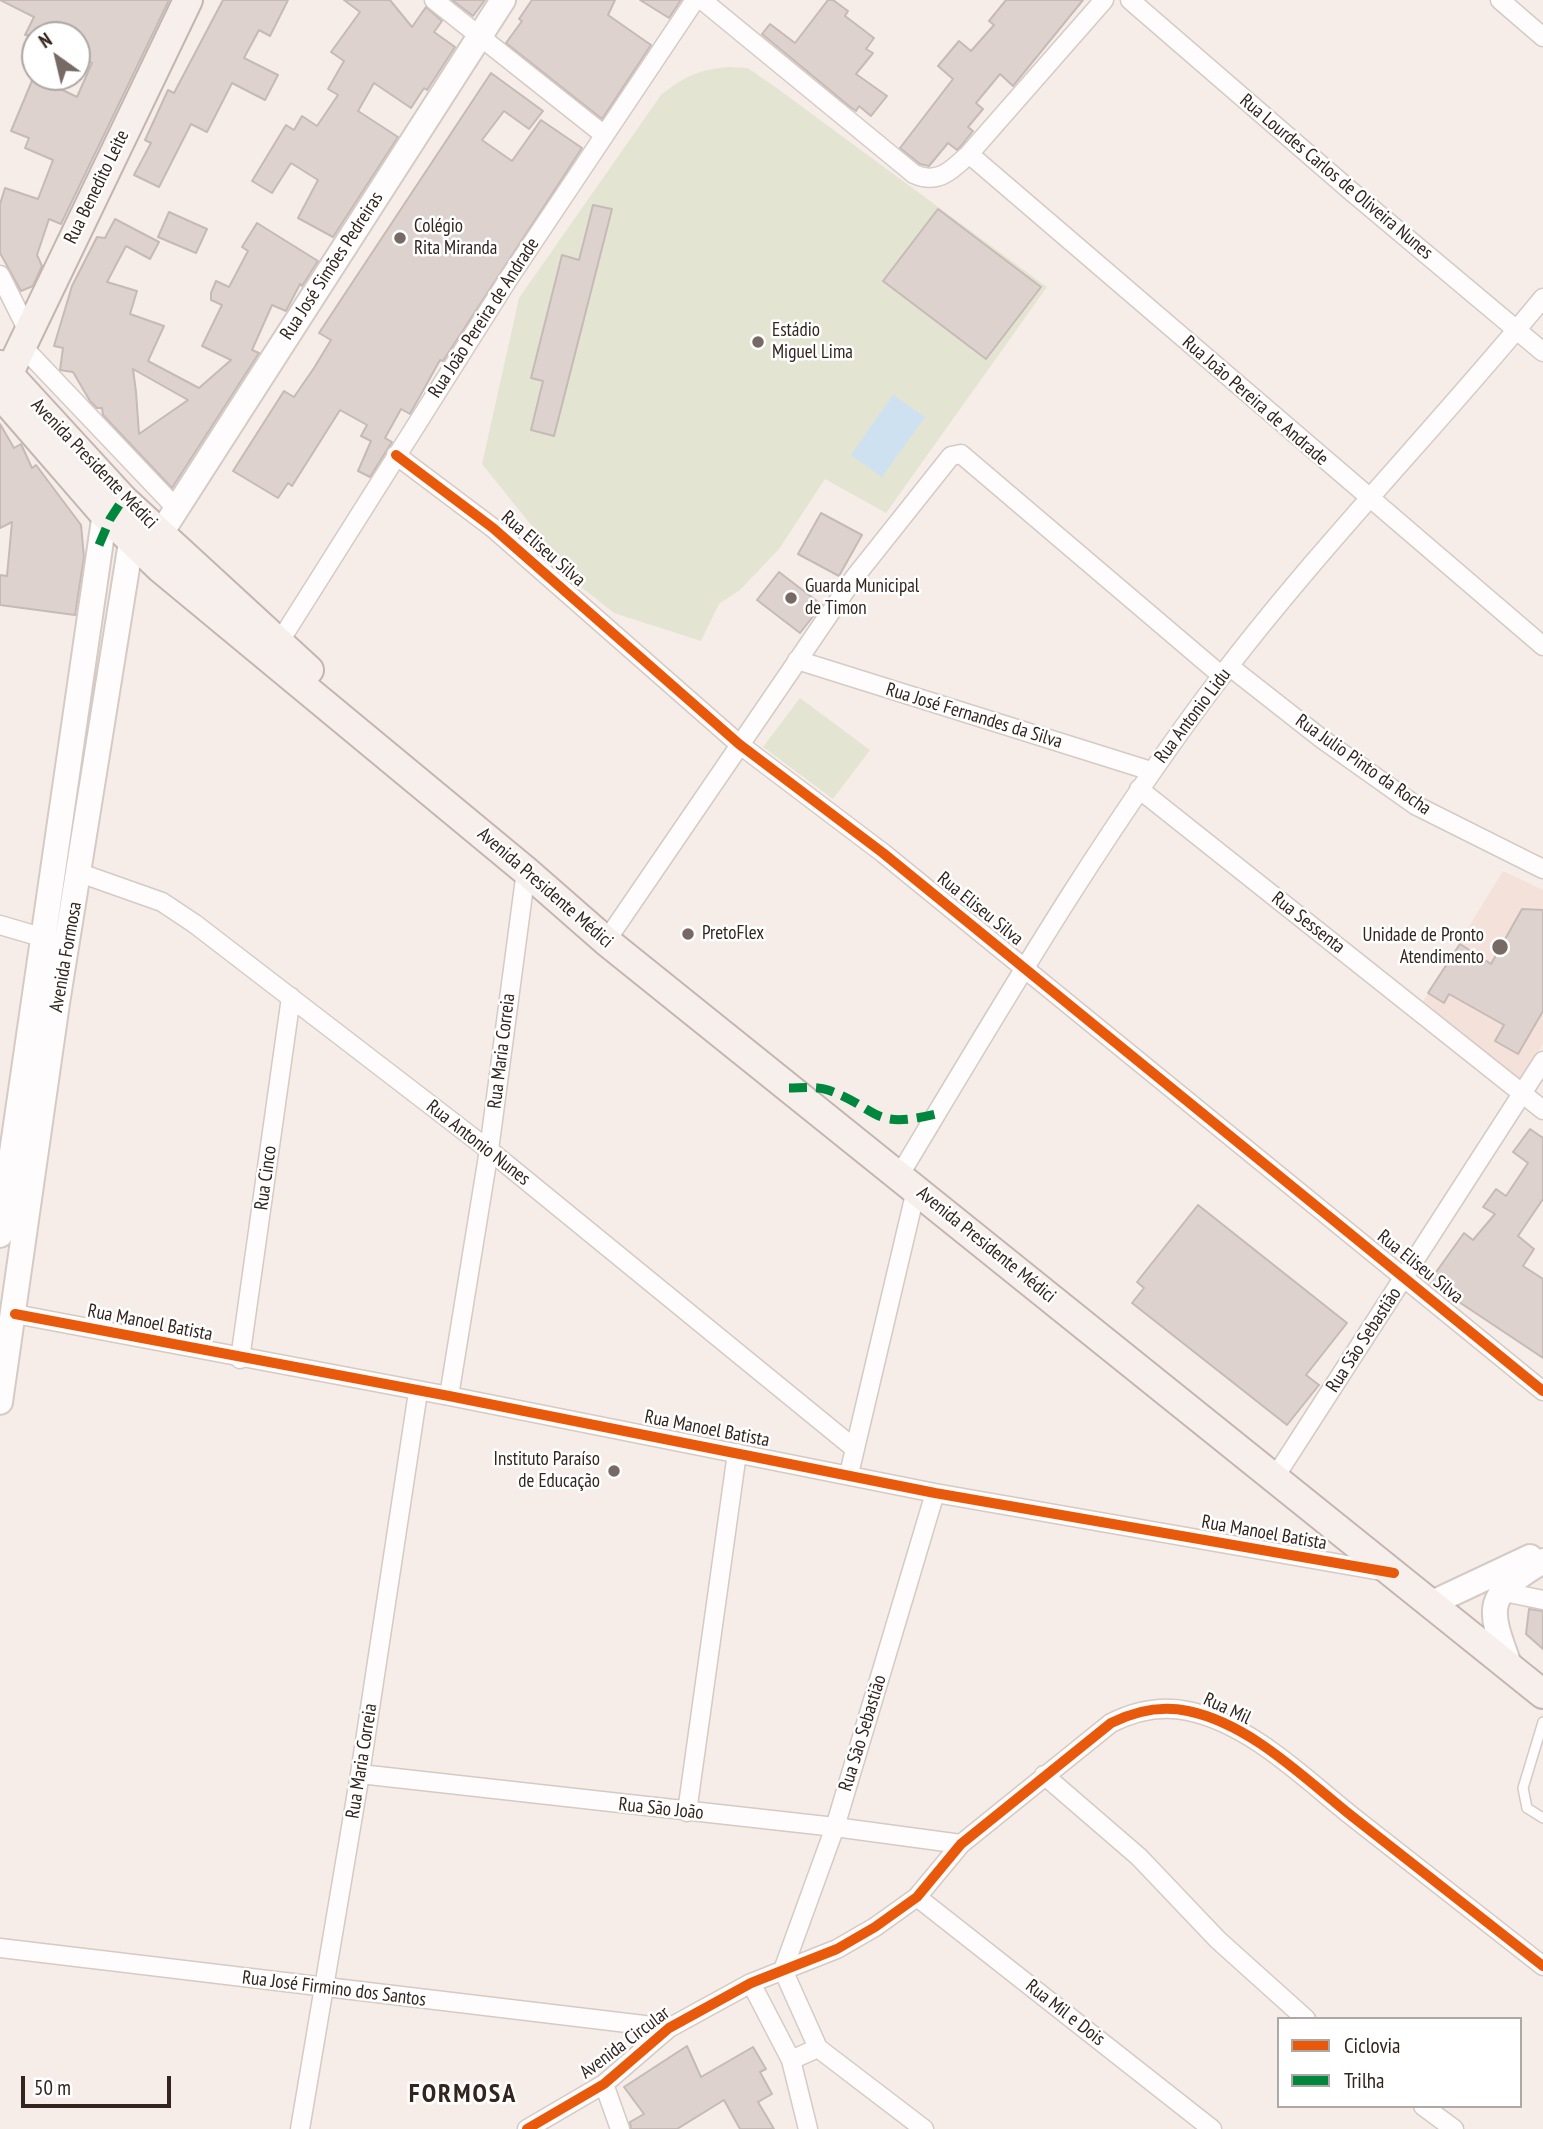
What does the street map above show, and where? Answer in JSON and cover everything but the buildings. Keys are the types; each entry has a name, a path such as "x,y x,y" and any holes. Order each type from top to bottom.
{"main road":[{"name":"Rua Benedito Leite","path":"3,378 25,338 187,0"},
{"name":"Rua José Simões Pedreiras","path":"161,533 503,0"},
{"name":"Avenida Presidente Médici","path":"3,378 137,512 280,641 432,793"},
{"name":"Avenida Presidente Médici","path":"3,378 105,514 131,542 526,871 606,941 1543,1694"},
{"name":"Avenida Formosa","path":"46,1001 41,937 108,484"},
{"name":"Avenida Formosa","path":"0,1402 15,1314 25,1142 46,1001 80,873 137,512"},
{"name":"Avenida Formosa","path":"0,1234 25,1142"},
{"path":"1430,1604 1543,1550"},
{"path":"1510,1667 1492,1614 1504,1592 1543,1561"}],"street":[{"path":"434,0 603,134"},
{"name":"Rua João Pereira de Andrade","path":"280,641 396,455 603,134 695,0"},
{"path":"702,0 914,174 924,178 941,176 970,154 1104,0"},
{"name":"Rua Lourdes Carlos de Oliveira Nunes","path":"1130,0 1352,192 1543,352"},
{"path":"1500,0 1543,37"},
{"name":"Rua João Pereira de Andrade","path":"970,154 1543,646"},
{"path":"0,275 25,338 176,508"},
{"name":"Rua Antonio Lidu","path":"849,1474 908,1183 1023,967 1139,789 1226,671 1369,499 1543,298"},
{"name":"Rua Julio Pinto da Rocha","path":"797,660 854,578 951,456 961,454 1226,671 1415,805 1543,869"},
{"name":"Rua Eliseu Silva","path":"396,455 493,528 739,744 883,853 1543,1391"},
{"path":"606,941 797,660"},
{"name":"Rua José Fernandes da Silva","path":"797,660 1152,771"},
{"name":"Rua Sessenta","path":"1139,789 1543,1110"},
{"name":"Rua Maria Correia","path":"449,1396 489,1150 526,871"},
{"name":"Rua Antonio Nunes","path":"80,873 162,902 291,997 489,1150 854,1448"},
{"path":"0,925 41,937"},
{"name":"Rua Cinco","path":"240,1359 291,997"},
{"name":"Rua São Sebastião","path":"1275,1477 1543,1062"},
{"name":"Rua Manoel Batista","path":"15,1314 240,1359 449,1396 935,1493 1394,1573"},
{"name":"Rua Maria Correia","path":"300,2129 360,1774 418,1392"},
{"path":"687,1812 737,1453"},
{"name":"Rua São Sebastião","path":"783,1970 835,1827 935,1493"},
{"path":"1504,1592 1543,1600"},
{"name":"Rua Mil","path":"783,1970 837,1949 917,1897 961,1844 1044,1775 1111,1723 1131,1713 1158,1708 1188,1711 1216,1720 1273,1754 1543,1966"},
{"name":"Rua São João","path":"360,1774 835,1827 961,1844"},
{"path":"1044,1775 1139,1857 1218,1940 1304,2017"},
{"name":"Rua Mil e Dois","path":"917,1897 1212,2129"},
{"name":"Rua José Firmino dos Santos","path":"0,1948 669,2028"},
{"path":"783,1970 818,2048 924,2129"},
{"name":"Avenida Circular","path":"527,2129 604,2084 669,2028 751,1983 783,1970"},
{"path":"751,1983 791,2060 808,2129"},
{"path":"791,2060 818,2048"},
{"path":"604,2084 620,2129"},
{"path":"1426,2108 1454,2129"}],"lane":[{"path":"1543,1722 1523,1788 1527,1808 1543,1818"}],"shaded area":[{"name":"Unidade de Pronto Atendimento","path":"1503,871 1543,890 1543,1044 1521,1080 1422,1003"}],"green space":[{"name":"Estádio Miguel Lima","path":"729,67 748,68 1047,287 886,513 825,479 779,549 740,590 719,604 701,641 614,613 581,587 482,464 519,298 661,95 692,75"},
{"path":"800,698 870,750 833,799 763,747"}],"water":[{"path":"893,395 925,417 882,477 851,455"}],"marked path":[{"path":"99,545 110,519 123,499"},
{"path":"789,1088 828,1090 887,1118 899,1120 936,1114"}],"cycle path":[{"path":"396,455 493,528 739,744 883,853 1543,1391"},
{"path":"15,1314 449,1396 935,1493 1394,1573"},
{"path":"527,2129 604,2084 669,2028 751,1983 837,1949 875,1927 917,1897 961,1844 1111,1723 1148,1710 1188,1711 1211,1718 1255,1740 1543,1966"}],"place":[{"name":"Colégio Rita Miranda","path":"400,238"},
{"name":"Estádio Miguel Lima","path":"758,342"},
{"name":"Guarda Municipal de Timon","path":"791,598"},
{"name":"PretoFlex","path":"688,934"},
{"name":"Unidade de Pronto Atendimento","path":"1500,947"},
{"name":"Instituto Paraíso de Educação","path":"614,1471"}],"district":[{"name":"FORMOSA","path":"463,2095"}]}
